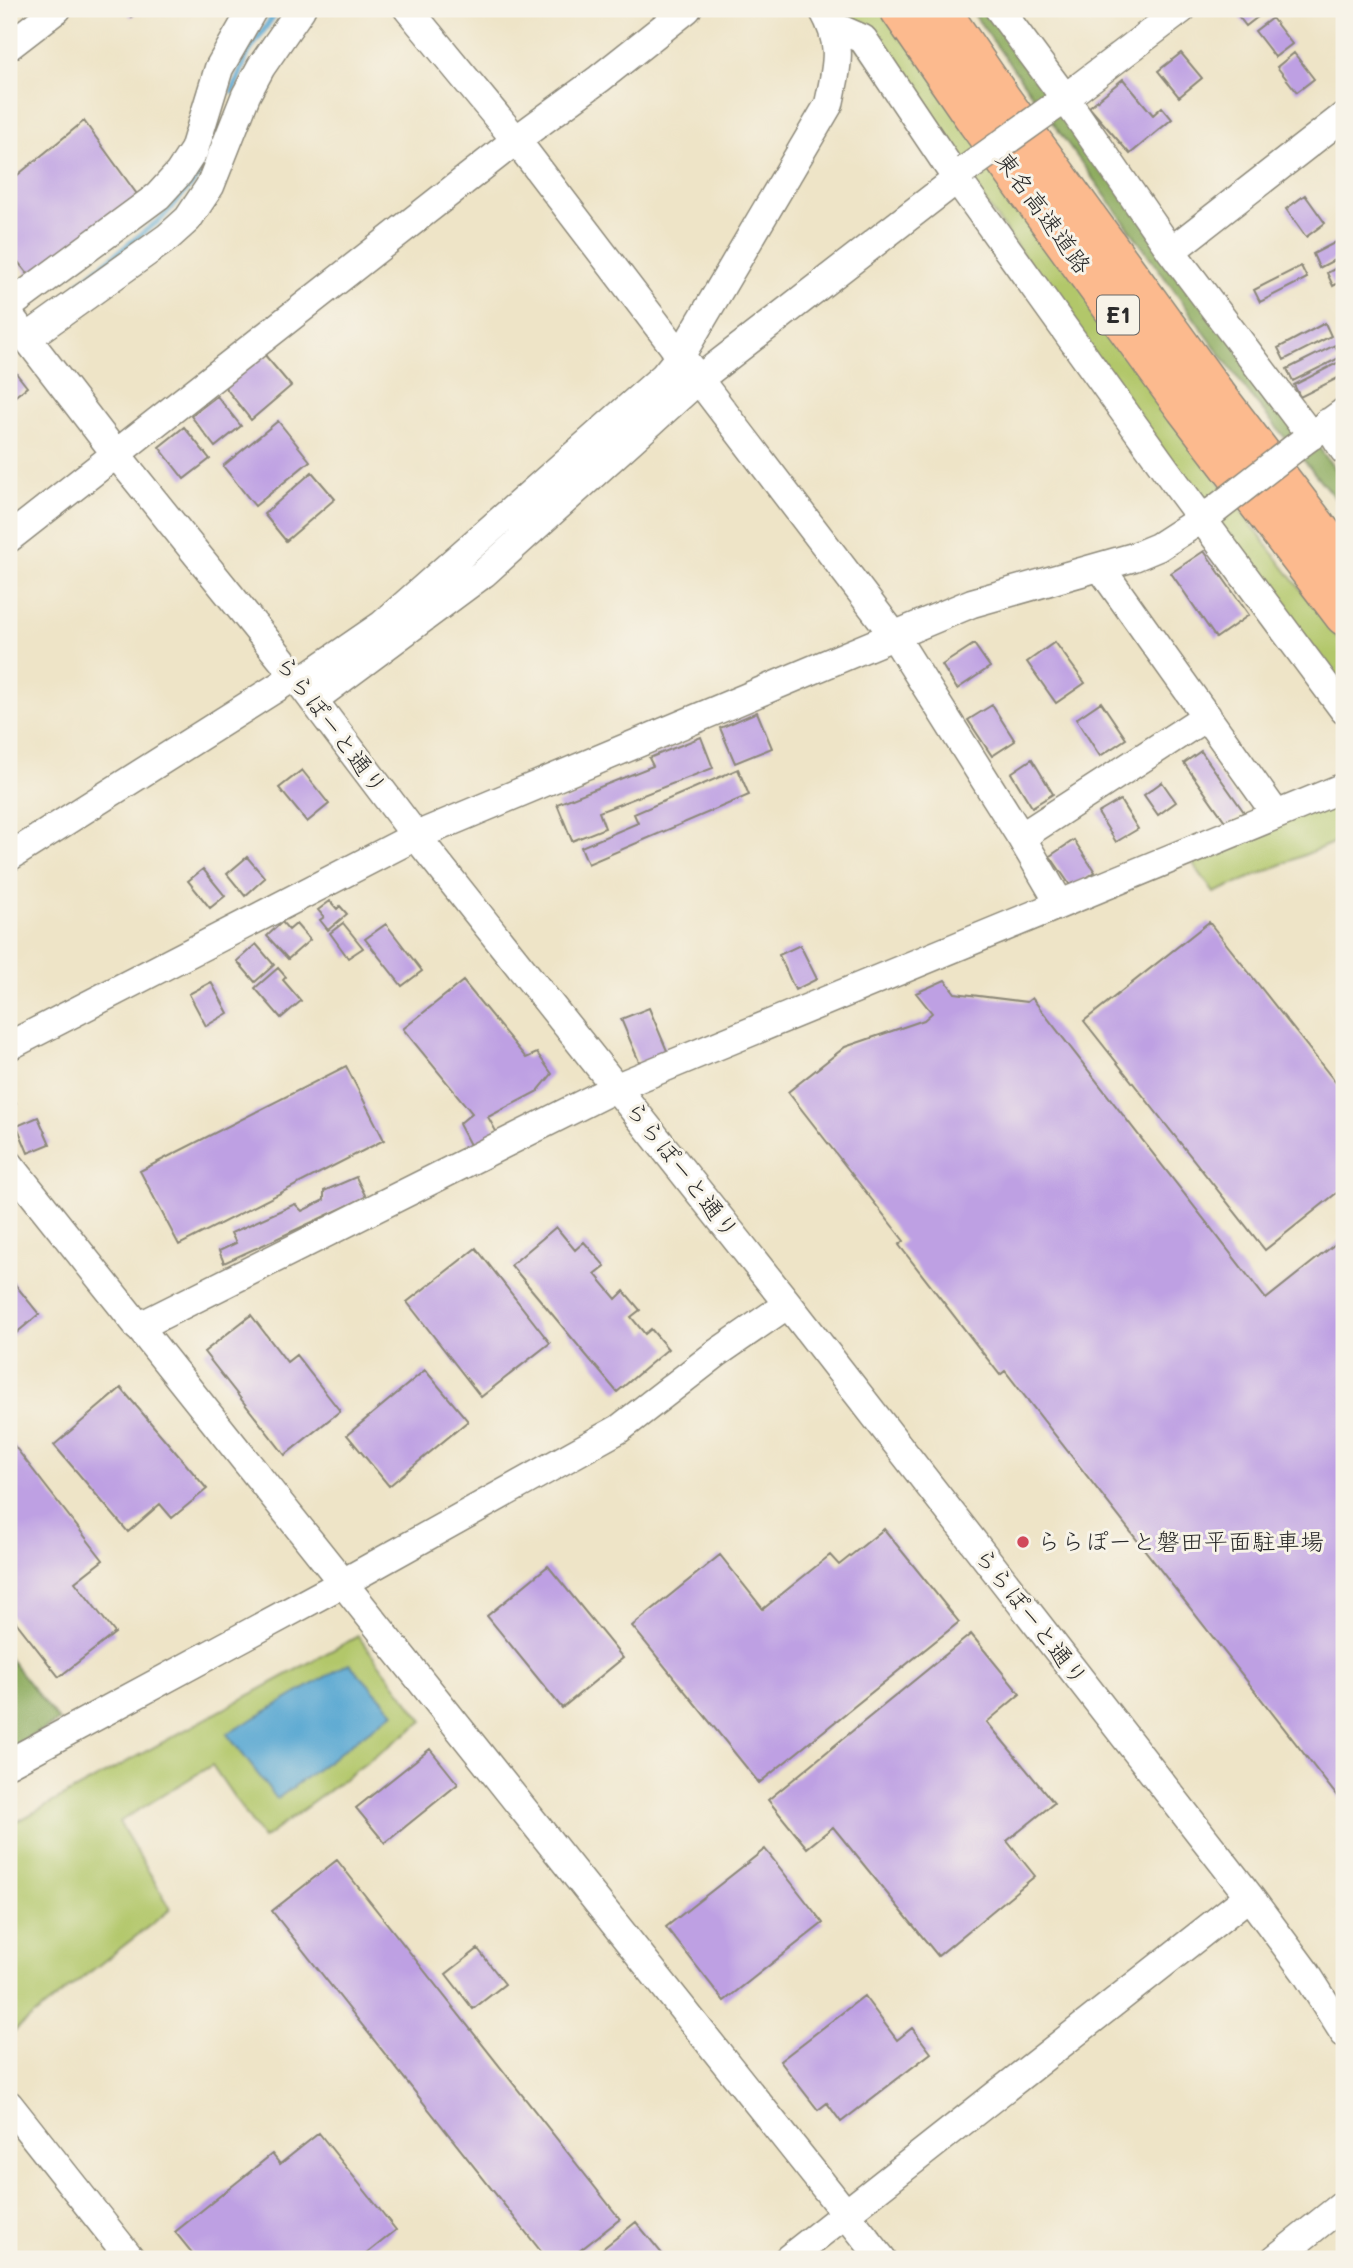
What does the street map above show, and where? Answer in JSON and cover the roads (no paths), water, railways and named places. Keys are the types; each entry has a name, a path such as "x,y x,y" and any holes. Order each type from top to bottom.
{"highway":[{"name":"東名高速道路","path":"899,9 985,133 1185,408 1330,557"},
{"name":"東名高速道路","path":"940,9 1330,557 1344,616"},
{"path":"1330,557 1344,623"}],"street":[{"path":"9,46 57,9"},
{"path":"9,306 158,196 179,173 194,150 219,68 253,9"},
{"path":"27,338 168,237 188,219 210,186 256,76 301,9"},
{"path":"408,9 516,140 893,634 1060,904"},
{"path":"9,538 687,9"},
{"path":"999,9 1058,103 1171,251 1321,429 1344,450"},
{"path":"9,857 302,686 484,573 699,379 961,175 1182,9"},
{"path":"828,18 863,39 1208,514 1344,710"},
{"path":"302,686 382,625 664,376 681,355 829,104 839,58 828,18"},
{"path":"1171,251 1344,116"},
{"name":"ららぽーと通り","path":"9,315 116,454 302,686 416,836 788,1304 1249,1896 1306,1973 1344,2033"},
{"path":"9,1046 416,836 972,603 1100,567 1158,547 1208,514 1321,429"},
{"path":"1100,567 1276,814"},
{"path":"1021,837 1207,716"},
{"path":"138,1327 617,1087 1344,787"},
{"path":"9,1164 341,1584 882,2259"},
{"path":"9,1763 341,1584 619,1429 717,1353 788,1304"},
{"path":"788,2259 1249,1896"},
{"path":"9,2105 131,2259"},
{"path":"1275,2259 1344,2204"}],"water":[{"path":"349,1663 394,1712 277,1799 227,1734"}],"waterway":[{"path":"233,91 248,53 278,9"},
{"path":"80,283 162,218 198,176 216,133"}],"place":[{"name":"ららぽーと磐田平面駐車場","path":"1023,1542"}]}
